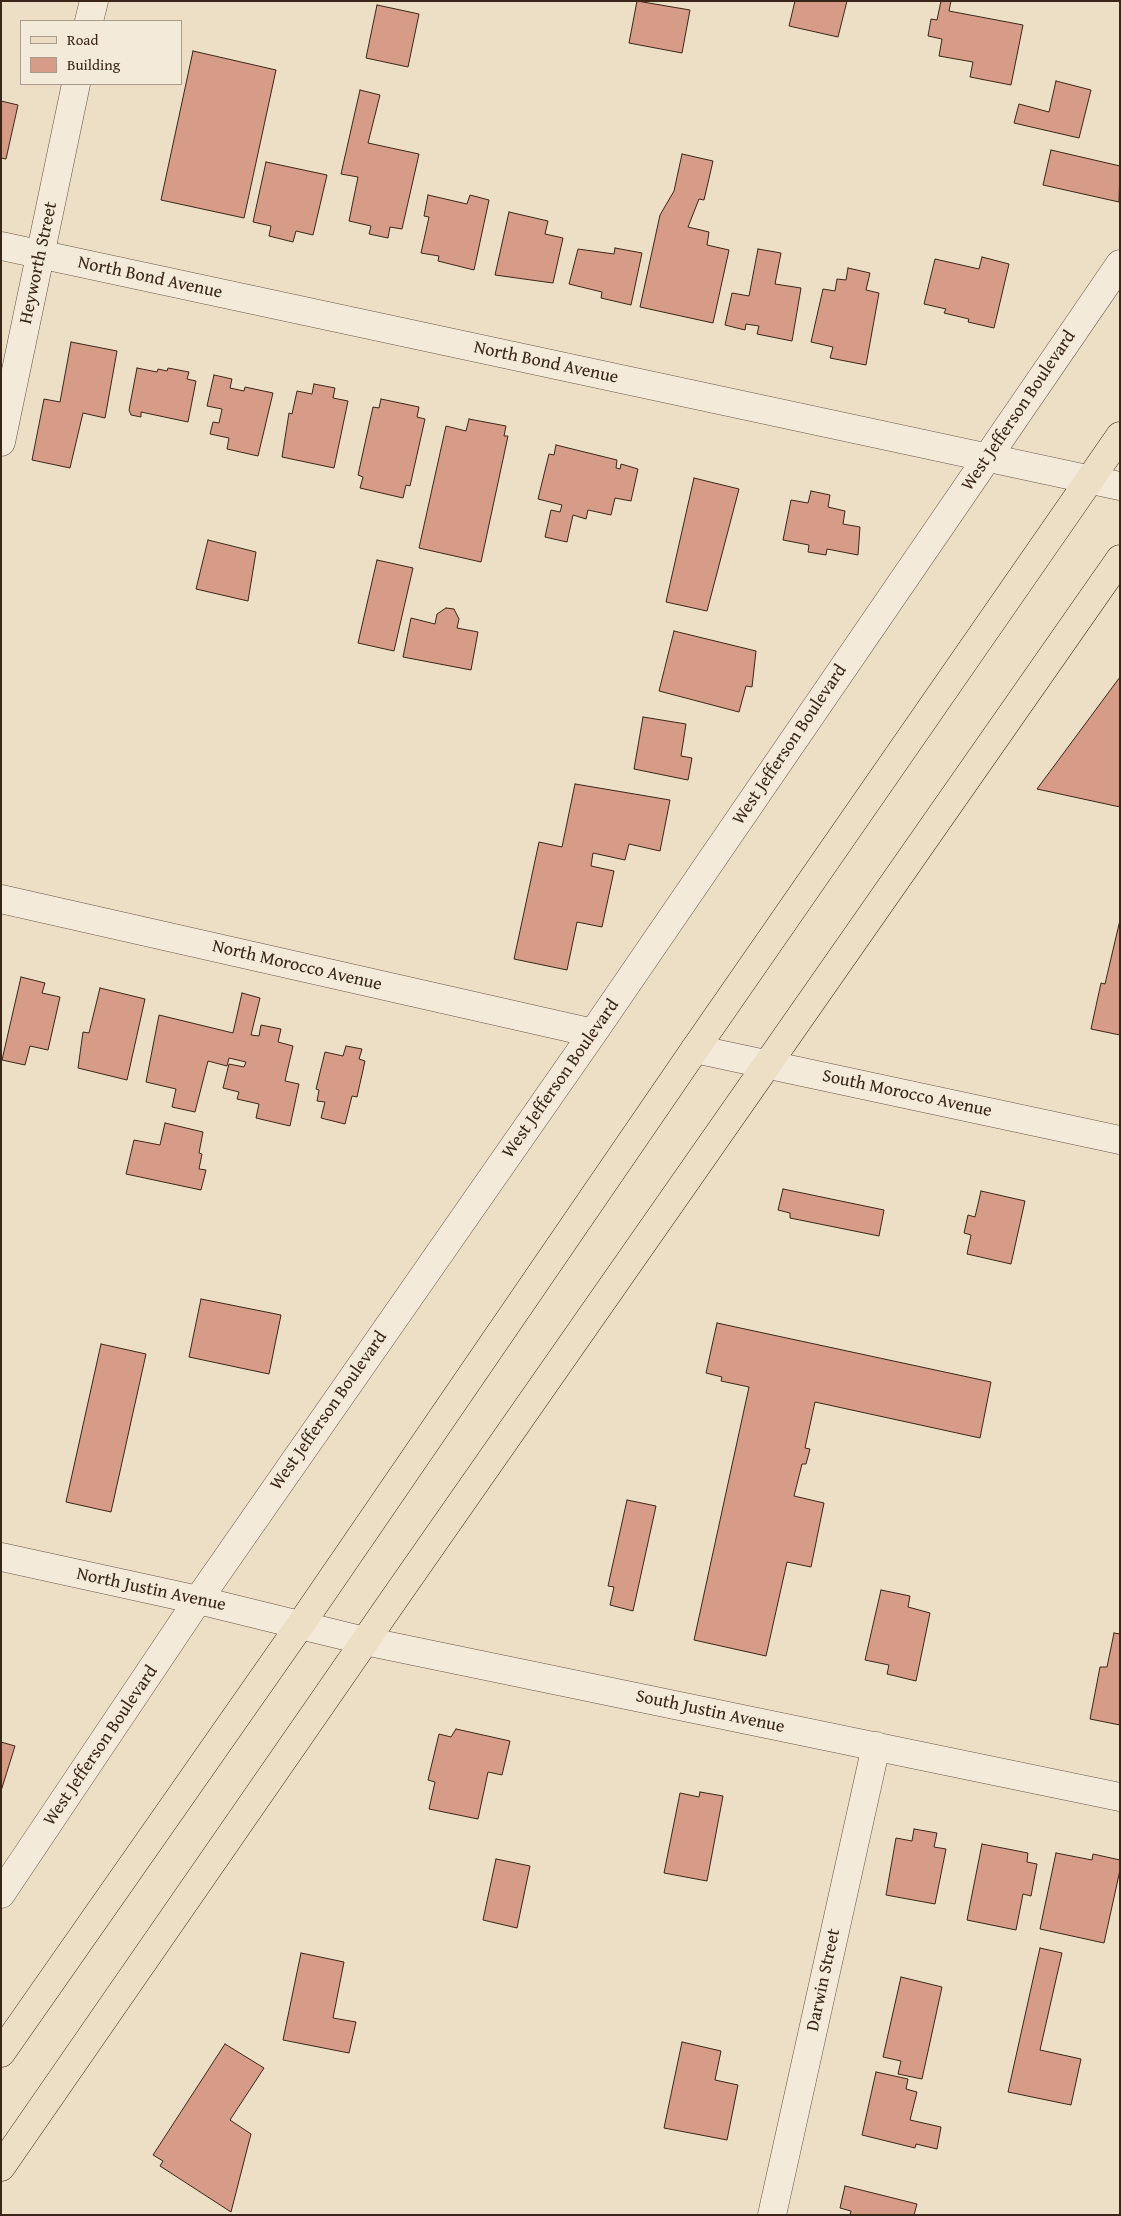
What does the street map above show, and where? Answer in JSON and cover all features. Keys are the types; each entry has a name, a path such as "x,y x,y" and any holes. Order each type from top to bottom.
{"main road":[{"path":"1,2053 301,1624 695,1049 1120,436"},
{"path":"1,2167 766,1064 1120,559"}],"street":[{"path":"89,20 94,1"},
{"name":"Heyworth Street","path":"1,442 76,85"},
{"name":"North Bond Avenue","path":"1,246 1120,486"},
{"name":"West Jefferson Boulevard","path":"1,1894 198,1600 593,1033 1120,264"},
{"name":"North Morocco Avenue","path":"1,899 593,1033"},
{"name":"South Morocco Avenue","path":"695,1049 1120,1140"},
{"name":"North Justin Avenue","path":"1,1558 301,1624"},
{"name":"South Justin Avenue","path":"301,1624 365,1641 1120,1797"},
{"name":"Darwin Street","path":"772,2215 876,1746"}],"building":[{"path":"637,1 690,10 682,53 629,43"},
{"path":"795,1 847,1 838,37 789,26"},
{"path":"941,1 951,1 949,11 1023,25 1011,85 970,77 973,62 939,56 942,39 928,36 931,19 937,20"},
{"path":"377,5 419,14 408,67 366,58"},
{"path":"193,51 276,70 244,218 161,200"},
{"path":"1056,81 1091,90 1079,138 1014,123 1019,104 1049,112"},
{"path":"360,90 380,95 368,143 419,154 402,229 390,227 388,238 369,234 371,226 349,221 358,177 341,174"},
{"path":"1,101 18,105 6,159 1,158"},
{"path":"1051,150 1120,166 1119,202 1043,185"},
{"path":"682,154 713,161 704,200 699,199 688,227 709,232 707,245 729,250 713,323 640,307 660,215 674,191"},
{"path":"266,162 327,175 313,235 296,231 293,242 269,236 271,226 253,222"},
{"path":"428,195 467,204 470,195 489,200 474,270 438,261 439,256 421,253 429,217 424,216"},
{"path":"509,212 548,221 545,234 563,238 553,283 495,275"},
{"path":"615,248 642,253 631,305 601,298 602,292 569,284 578,249 614,254"},
{"path":"758,249 781,253 775,284 801,288 792,341 757,334 759,326 746,324 745,330 725,325 732,293 749,296"},
{"path":"982,257 1009,264 994,328 968,322 969,319 944,313 946,309 924,304 935,259 979,269"},
{"path":"848,268 870,273 866,290 879,293 866,365 830,358 833,347 811,342 823,289 835,291 837,279 846,280"},
{"path":"71,342 117,351 105,418 83,413 70,468 32,460 44,399 60,402"},
{"path":"137,368 157,372 158,369 167,371 168,368 189,372 187,379 196,381 188,422 141,412 141,417 131,415 129,410"},
{"path":"214,375 232,379 230,388 244,391 245,387 273,393 258,456 227,449 229,438 210,434 213,422 219,423 222,409 207,406"},
{"path":"314,384 335,388 333,398 348,401 334,468 282,457 289,413 292,414 297,391 312,394"},
{"path":"381,399 419,407 417,417 425,419 410,486 406,485 403,498 360,488 363,477 358,475 373,407 379,408"},
{"path":"469,419 506,426 504,436 508,436 481,562 419,548 446,426 466,431"},
{"path":"556,445 617,460 616,468 620,469 621,464 638,469 631,501 615,498 611,515 588,510 586,519 573,515 567,542 545,537 551,510 560,512 562,505 538,499 549,454 554,455"},
{"path":"694,478 739,489 707,611 666,602"},
{"path":"811,491 830,495 828,507 845,511 843,524 860,527 858,555 827,549 826,555 808,552 809,545 783,540 791,500 808,503"},
{"path":"208,540 256,552 248,601 196,589"},
{"path":"377,560 413,568 394,651 358,643"},
{"path":"446,608 454,609 459,619 457,628 478,632 471,670 403,657 411,618 435,624 437,614"},
{"path":"674,631 756,651 752,687 746,686 739,712 659,691"},
{"path":"1120,677 1120,807 1037,789"},
{"path":"643,717 686,724 681,756 692,758 688,780 634,769"},
{"path":"575,784 670,800 660,851 629,844 625,860 593,853 591,866 614,871 602,927 577,922 567,970 514,959 539,842 562,847"},
{"path":"1120,920 1120,1035 1091,1029 1101,983 1105,984"},
{"path":"21,977 45,983 42,993 60,997 48,1050 30,1046 25,1065 2,1060"},
{"path":"100,988 145,999 127,1080 78,1068 83,1032 89,1033"},
{"path":"242,993 260,998 251,1035 259,1036 261,1025 281,1029 278,1042 293,1046 285,1081 299,1084 290,1126 256,1118 259,1104 237,1099 239,1092 223,1088 229,1064 244,1067 246,1062 229,1058 227,1066 208,1061 195,1112 172,1107 176,1089 146,1082 159,1015 233,1033"},
{"path":"346,1046 362,1049 359,1059 365,1061 357,1097 352,1096 345,1124 321,1118 325,1102 317,1101 319,1090 316,1089 325,1052 343,1056"},
{"path":"165,1123 203,1132 199,1153 202,1154 199,1169 206,1170 201,1190 126,1174 134,1140 160,1145"},
{"path":"783,1189 884,1210 879,1236 790,1218 790,1213 778,1210"},
{"path":"981,1191 1025,1201 1011,1264 967,1254 971,1235 964,1233 968,1215 975,1217"},
{"path":"201,1299 281,1315 269,1374 189,1357"},
{"path":"717,1323 991,1382 980,1438 815,1402 805,1448 810,1449 806,1464 802,1464 794,1496 824,1503 811,1567 787,1562 766,1656 694,1640 749,1387 721,1381 722,1377 706,1373"},
{"path":"101,1344 146,1354 111,1512 66,1502"},
{"path":"627,1500 656,1506 633,1611 610,1605 614,1587 608,1586"},
{"path":"881,1590 910,1596 908,1607 930,1613 916,1681 887,1674 889,1665 865,1660"},
{"path":"1114,1633 1120,1634 1120,1725 1090,1719 1100,1667 1107,1667"},
{"path":"456,1729 510,1741 502,1775 488,1772 478,1819 429,1809 435,1782 428,1780 439,1734 451,1737"},
{"path":"1,1742 15,1746 1,1791"},
{"path":"700,1792 723,1796 707,1881 664,1873 680,1793 699,1797"},
{"path":"914,1829 937,1833 934,1847 946,1849 935,1904 886,1895 896,1838 912,1841"},
{"path":"982,1844 1028,1853 1027,1862 1037,1864 1031,1896 1023,1894 1016,1930 967,1920"},
{"path":"1056,1853 1092,1860 1093,1854 1120,1860 1120,1870 1104,1943 1040,1929"},
{"path":"496,1859 530,1866 517,1928 483,1920"},
{"path":"1040,1948 1062,1953 1040,2050 1081,2059 1071,2105 1008,2092"},
{"path":"301,1953 344,1962 333,2018 356,2022 349,2053 283,2040"},
{"path":"901,1977 942,1987 922,2079 898,2074 901,2061 883,2057"},
{"path":"682,2042 721,2051 715,2080 738,2085 727,2140 664,2128"},
{"path":"225,2044 264,2068 230,2120 251,2134 231,2212 160,2166 163,2161 153,2155"},
{"path":"876,2072 908,2079 906,2089 917,2092 910,2120 941,2127 937,2149 916,2144 915,2148 862,2135"},
{"path":"845,2186 917,2204 914,2215 850,2215 851,2211 840,2208"}]}
